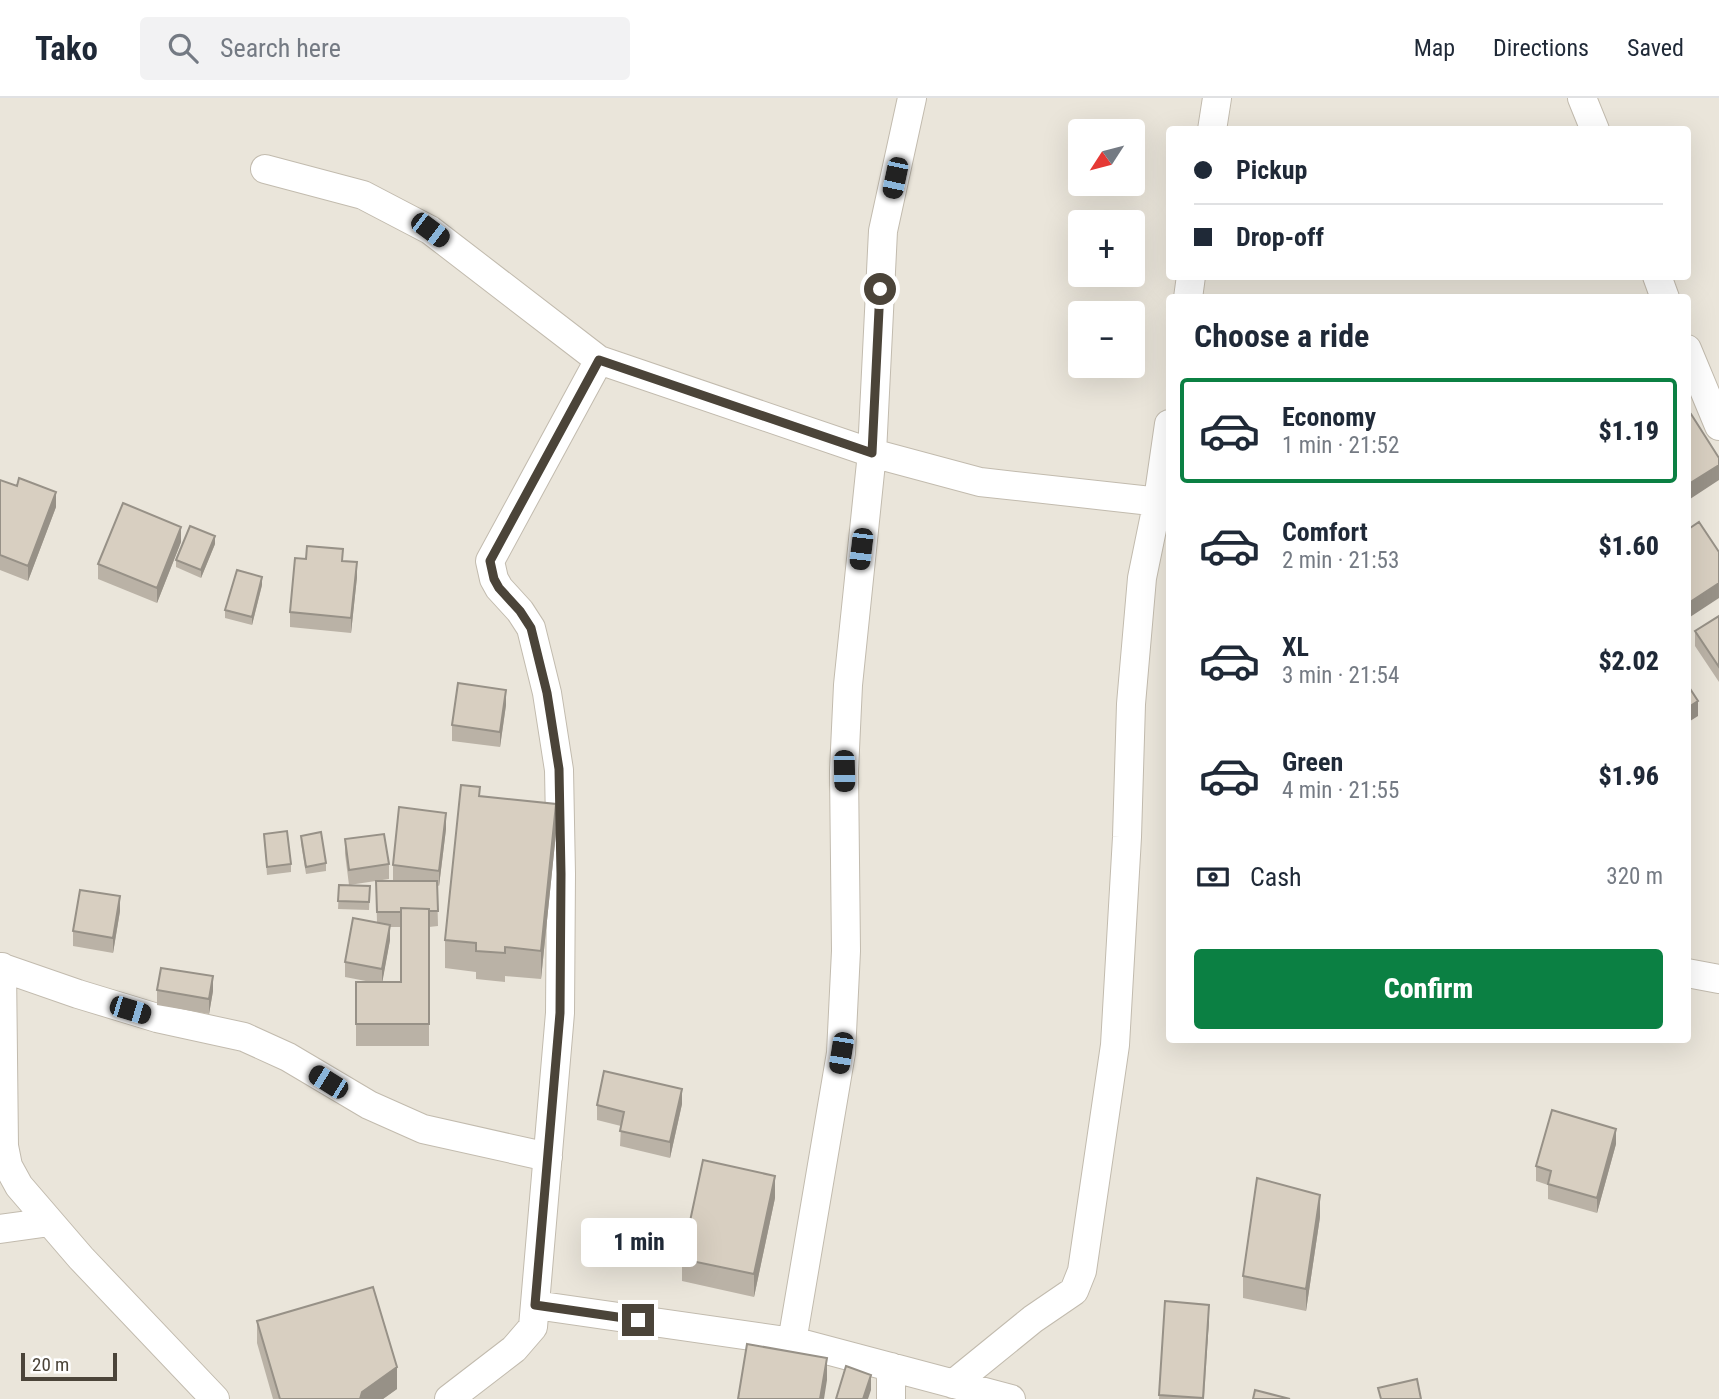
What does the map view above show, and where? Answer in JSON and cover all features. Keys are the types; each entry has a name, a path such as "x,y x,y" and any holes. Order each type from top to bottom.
{"street":[{"path":"792,1342 841,1053 846,951 844,771 848,685 872,453 883,231 912,98"},
{"path":"1213,126 1217,98"},
{"path":"1582,98 1593,126"},
{"path":"265,169 363,195 430,230 599,360 872,453 980,482 1163,501"},
{"path":"1691,359 1719,426"},
{"path":"449,1399 514,1349 533,1327 560,1013 559,769 547,693 531,628 499,588 490,561 599,360"},
{"path":"953,1384 1033,1319 1074,1291 1083,1271 1115,1045 1127,837 1131,704 1142,578 1163,501 1166,462"},
{"path":"215,1399 50,1222 19,1186 8,1166 1,967 156,1018 244,1037 288,1057 369,1105 423,1129 548,1157"},
{"path":"1691,973 1719,979"},
{"path":"0,1229 50,1222"},
{"path":"535,1305 792,1342 1011,1399"},
{"path":"891,1367 891,1399"}],"shaded area":[{"path":"0,98 1719,98 1719,1399 0,1399"}],"building":[{"path":"1691,414 1719,458 1719,465 1691,482"},
{"path":"19,478 56,492 28,566 0,555 0,480 17,486"},
{"path":"123,503 181,527 157,588 98,564"},
{"path":"1699,522 1719,552 1719,583 1691,601 1691,527"},
{"path":"190,526 215,536 201,570 176,560"},
{"path":"307,546 343,549 342,561 357,562 351,618 290,612 295,558 306,559"},
{"path":"237,570 262,577 252,617 225,610"},
{"path":"1719,616 1719,667 1695,631"},
{"path":"458,683 506,690 500,732 452,725"},
{"path":"1691,690 1698,701 1691,705"},
{"path":"461,785 480,787 479,796 556,804 541,951 505,947 505,953 476,951 476,943 445,940"},
{"path":"399,807 446,813 439,871 393,865"},
{"path":"287,831 291,864 267,867 264,834"},
{"path":"321,832 326,863 306,867 301,836"},
{"path":"384,834 389,864 349,870 345,839"},
{"path":"376,881 437,881 438,911 401,908 401,912 377,912"},
{"path":"339,885 370,886 369,902 338,901"},
{"path":"80,890 120,896 113,938 73,931"},
{"path":"401,908 429,909 429,1024 356,1024 356,982 401,982"},
{"path":"353,918 390,925 382,969 345,962"},
{"path":"161,968 213,976 209,999 157,990"},
{"path":"604,1071 682,1089 670,1142 620,1131 624,1112 597,1105"},
{"path":"1552,1110 1616,1129 1597,1198 1548,1184 1551,1171 1536,1166"},
{"path":"703,1160 775,1176 754,1274 682,1259"},
{"path":"1257,1178 1320,1195 1306,1289 1243,1276"},
{"path":"373,1287 397,1367 362,1392 360,1399 280,1399 257,1321"},
{"path":"1165,1301 1209,1305 1203,1398 1159,1395"},
{"path":"747,1344 827,1358 820,1399 738,1399"},
{"path":"846,1366 871,1375 863,1399 836,1399"},
{"path":"1417,1379 1421,1399 1381,1399 1378,1388"},
{"path":"1255,1390 1290,1399 1253,1399"}],"route":[{"path":"638,1320 535,1305 560,1013 559,769 547,693 531,628 499,588 490,561 599,360 872,453 880,289"}]}
